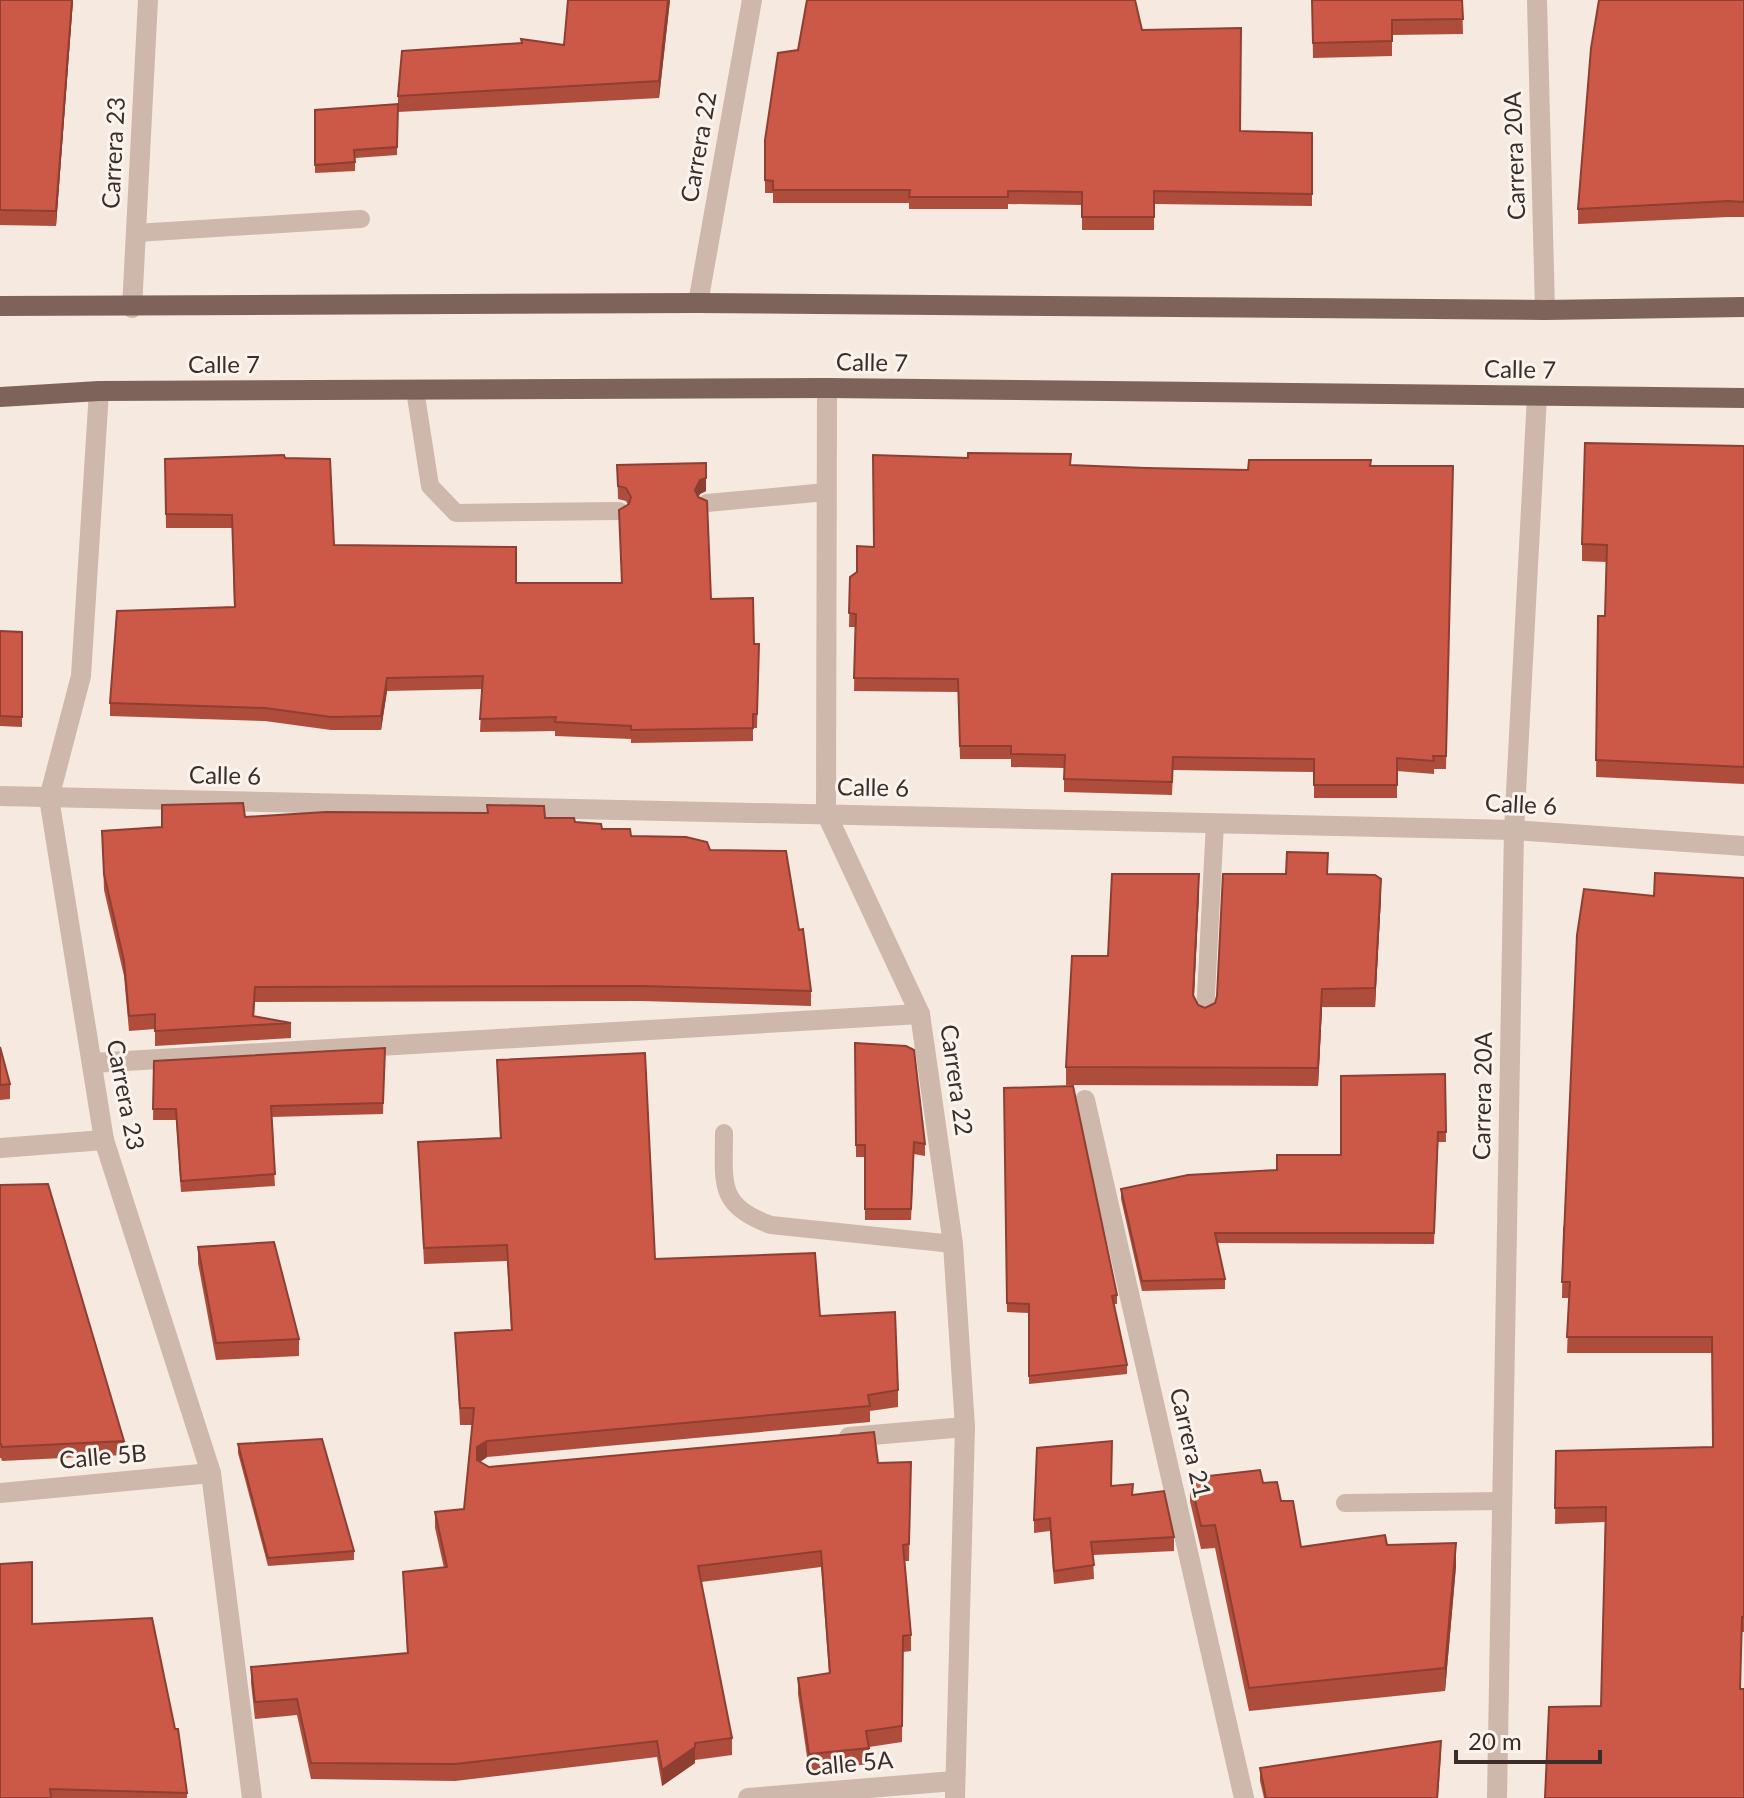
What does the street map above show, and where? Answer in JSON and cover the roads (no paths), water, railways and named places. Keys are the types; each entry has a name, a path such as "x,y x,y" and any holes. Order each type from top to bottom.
{"main road":[{"path":"0,306 132,308 698,303 1545,310 1744,307"},
{"name":"Calle 7","path":"0,397 99,391 827,388 1744,398"}],"street":[{"name":"Carrera 23","path":"132,308 148,0"},
{"name":"Carrera 22","path":"698,303 752,0"},
{"name":"Carrera 20A","path":"1537,0 1545,310"},
{"name":"Carrera 22","path":"827,388 826,813 920,1014 953,1244 965,1427 954,1790"},
{"name":"Carrera 23","path":"99,391 81,676 49,798 104,1140 211,1473 252,1798"},
{"name":"Carrera 20A","path":"1497,1798 1514,830 1537,396"},
{"name":"Calle 6","path":"0,796 1514,830 1744,846"},
{"path":"92,1063 920,1014"},
{"name":"Carrera 21","path":"1085,1100 1244,1798"},
{"path":"0,1148 104,1140"},
{"path":"821,1440 965,1427"},
{"name":"Calle 5B","path":"0,1493 211,1473"},
{"name":"Calle 5A","path":"748,1798 954,1790"}],"lane":[{"path":"136,233 361,219"},
{"path":"415,390 430,486 456,513 619,511"},
{"path":"707,503 826,492"},
{"path":"1205,1014 1215,823"},
{"path":"724,1133 724,1187 742,1215 771,1225 953,1244"},
{"path":"1345,1503 1502,1501"}]}
